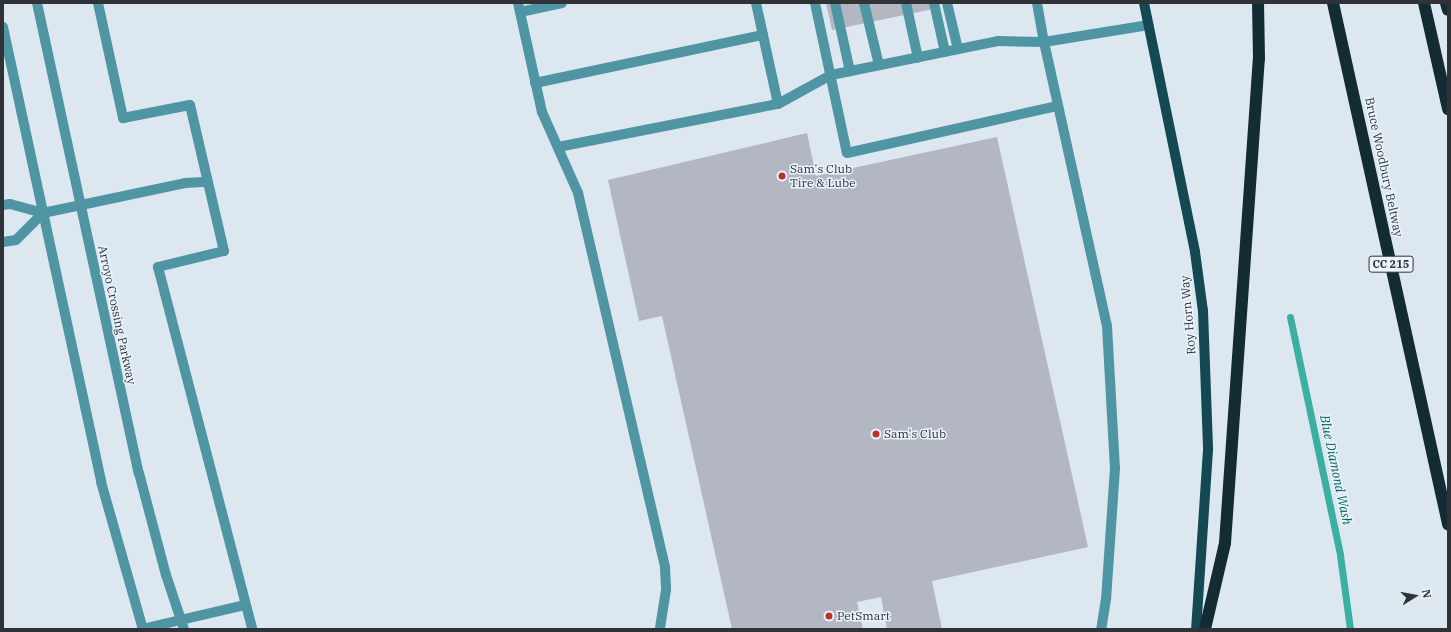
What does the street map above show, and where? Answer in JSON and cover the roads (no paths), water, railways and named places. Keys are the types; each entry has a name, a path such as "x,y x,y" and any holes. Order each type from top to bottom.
{"highway":[{"path":"1205,629 1224,543 1259,59 1258,3"},
{"name":"Bruce Woodbury Beltway","path":"1333,3 1448,524"},
{"path":"1424,3 1448,110"},
{"path":"1446,3 1448,10"}],"main road":[{"name":"Roy Horn Way","path":"1144,3 1195,252 1203,311 1208,450 1196,629"}],"street":[{"name":"Arroyo Crossing Parkway","path":"37,3 139,473 166,575 183,625"},
{"path":"98,3 123,118 190,105 224,251 158,267 244,605 252,629"},
{"path":"562,3 519,7 542,112 578,193 665,568 666,590 660,629"},
{"path":"756,3 778,104"},
{"path":"815,3 847,153 1058,106"},
{"path":"835,3 850,71"},
{"path":"864,3 879,65"},
{"path":"906,3 918,58"},
{"path":"934,3 945,52"},
{"path":"947,3 958,49"},
{"path":"1037,3 1044,42 1107,326 1115,468 1106,599 1101,629"},
{"path":"558,147 778,104 831,75 879,65 998,41 1044,42 1149,25"},
{"path":"3,27 42,214 101,482 143,629 183,625 244,605"},
{"path":"535,83 763,35"},
{"path":"3,205 10,204 42,214 186,183 207,182"},
{"path":"3,242 16,240 42,214"}],"waterway":[{"name":"Blue Diamond Wash","path":"1290,317 1340,555 1350,629"}],"place":[{"name":"Sam's Club Tire & Lube","path":"782,176"},
{"name":"Sam's Club","path":"876,434"},
{"name":"PetSmart","path":"829,616"}]}
